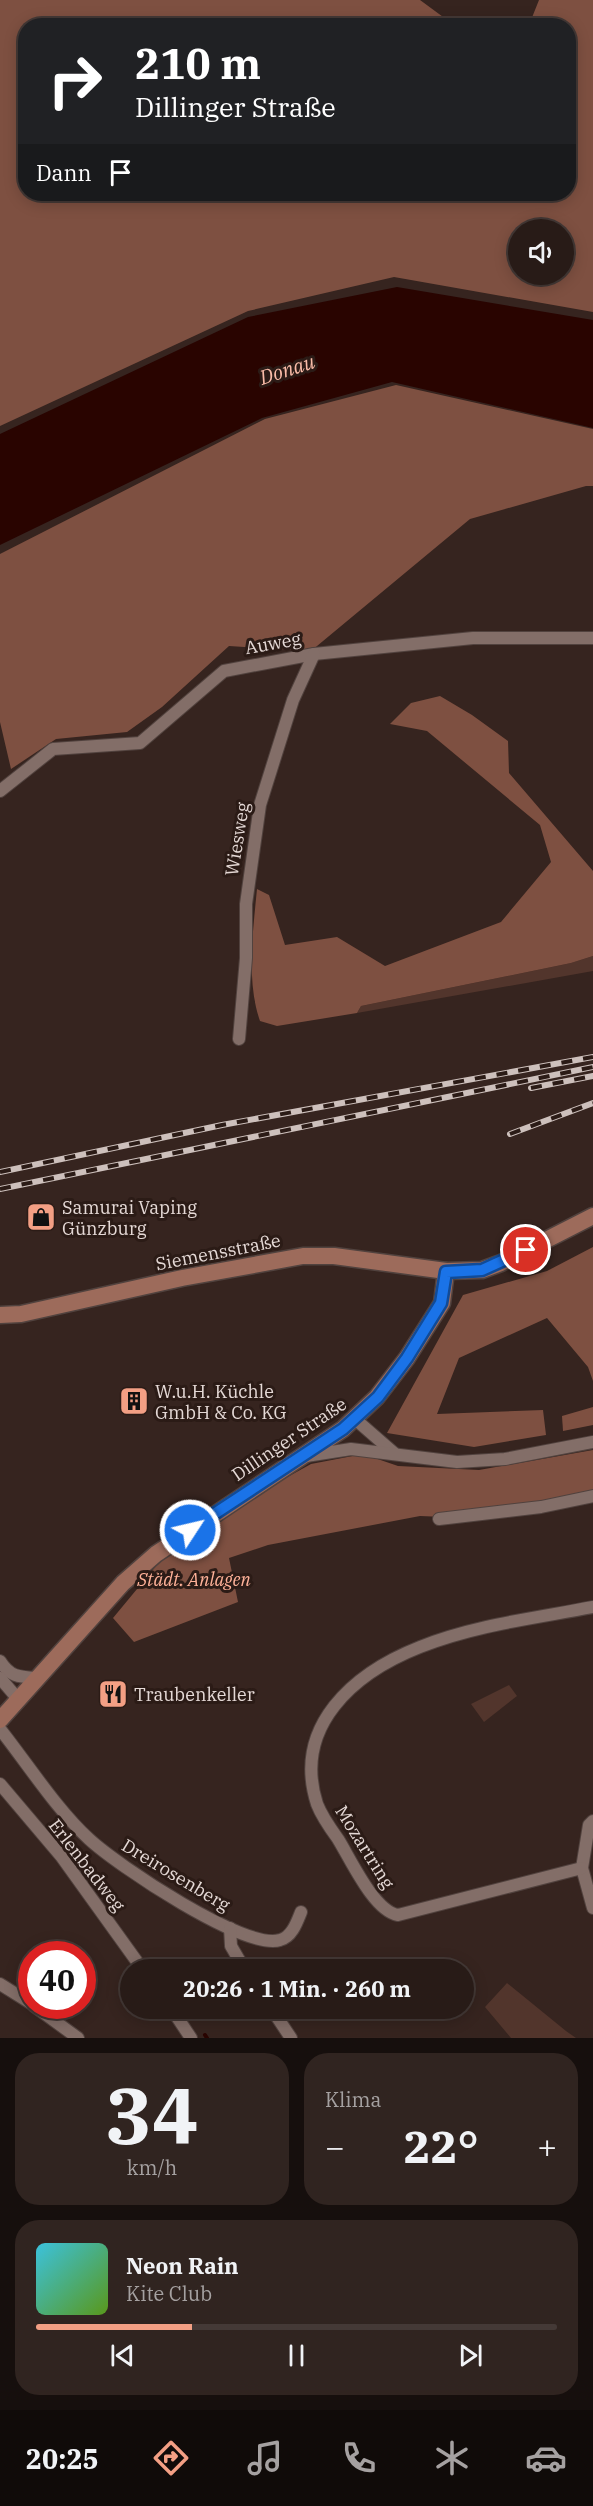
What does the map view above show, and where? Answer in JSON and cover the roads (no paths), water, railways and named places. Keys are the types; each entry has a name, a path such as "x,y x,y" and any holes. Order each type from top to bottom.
{"street":[{"name":"Auweg","path":"0,791 53,749 140,742 224,670 314,654 473,638 593,638"},
{"name":"Wiesweg","path":"239,1039 246,958 246,904 260,805 290,709 314,654"},
{"path":"446,1272 482,1270 501,1263 593,1216"},
{"name":"Siemensstraße","path":"2,1316 232,1268 303,1256 334,1256 446,1272"},
{"name":"Dillinger Straße","path":"0,1720 123,1582 156,1554 355,1419 378,1397 441,1303 446,1272"},
{"path":"355,1419 395,1454"},
{"path":"300,1457 351,1449 445,1461 496,1460 593,1442"},
{"path":"439,1519 541,1507 593,1496"},
{"name":"Mozartring","path":"582,1868 398,1915 389,1913 368,1889 318,1804 311,1775 315,1738 329,1712 369,1675 421,1647 483,1628 593,1607"},
{"path":"0,1661 6,1671 15,1676 37,1678"},
{"path":"0,1678 18,1699"},
{"name":"Dreirosenberg","path":"0,1729 88,1839 134,1874 230,1928 258,1938 280,1940 289,1935 301,1912"},
{"name":"Erlenbadweg","path":"0,1784 61,1856 135,1959"},
{"path":"593,1821 589,1825 582,1868 593,1908"},
{"path":"230,1928 231,1946 239,1959"},
{"path":"0,1984 18,1995"},
{"path":"52,2019 78,2038"},
{"path":"178,2019 191,2038"},
{"path":"278,2019 291,2038"}],"water":[{"name":"Donau","path":"397,287 593,320 593,428 392,382 262,418 0,545 0,434 248,317"}],"railway":[{"path":"0,1172 222,1125 593,1057"},
{"path":"0,1189 593,1067"},
{"path":"531,1088 593,1076"},
{"path":"510,1134 593,1103"}],"place":[{"name":"Samurai Vaping Günzburg","path":"41,1217"},
{"name":"W.u.H. Küchle GmbH & Co. KG","path":"134,1401"},
{"name":"Traubenkeller","path":"113,1694"}],"park label":[{"name":"Städt. Anlagen","path":"194,1579"}]}
